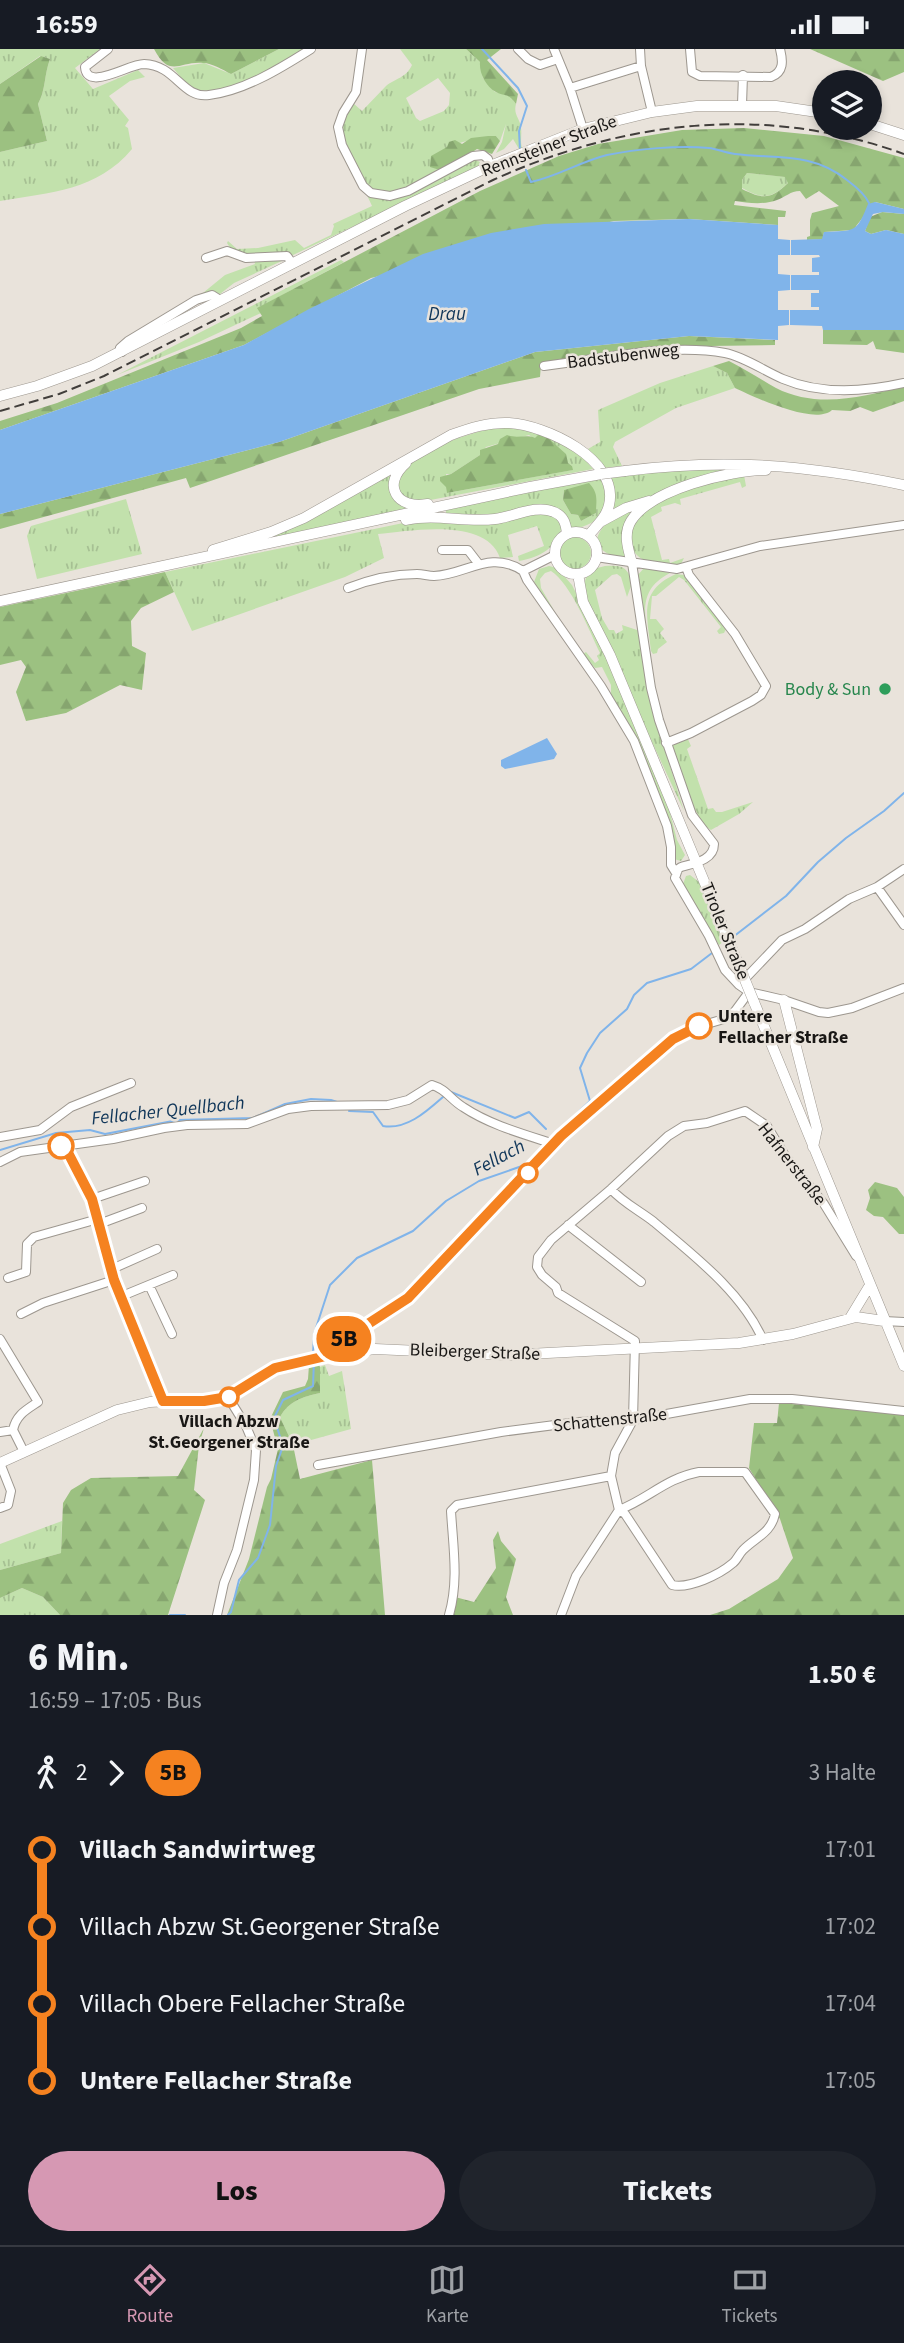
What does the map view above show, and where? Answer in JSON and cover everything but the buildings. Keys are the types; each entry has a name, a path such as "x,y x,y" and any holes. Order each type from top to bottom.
{"main road":[{"name":"Rennsteiner Straße","path":"0,396 62,378 122,352 292,263 490,166 583,129 616,119 696,106 776,106 812,111"},
{"path":"882,128 904,135"},
{"path":"161,568 169,561 239,543 304,517 451,435 488,424 507,422 544,429 576,446 603,476 610,496 605,515 588,536"},
{"path":"420,452 397,471 393,487 396,494 409,504 462,502"},
{"path":"0,601 462,502 625,471 712,463 828,471 904,485"},
{"path":"601,521 626,508 719,476 798,468"},
{"path":"632,563 626,540 627,531 631,521 655,498"},
{"path":"372,522 389,524 436,517 492,520 536,509 561,517 566,524 566,534"},
{"path":"577,532 588,536 594,543 596,557 590,568 578,574 565,571 555,555 558,542 566,534 577,532"},
{"name":"Tiroler Straße","path":"578,574 583,602 610,655 697,862 904,1366"},
{"path":"784,1000 817,1129 813,1148"},
{"path":"850,1318 870,1285"},
{"name":"Bleiberger Straße","path":"0,1463 117,1410 163,1401 204,1401 228,1397 268,1371 323,1356 375,1349 509,1355 763,1340 850,1318 884,1321"}],"street":[{"path":"108,49 85,67 89,78 97,79 133,66 150,65 173,75 189,91 199,96 232,90 311,49"},
{"path":"362,49 356,92 338,127 342,145 363,186 371,193 390,196 408,191 473,156 483,155 490,166"},
{"path":"518,49 528,59 540,65 558,59"},
{"path":"554,49 583,129"},
{"path":"640,49 641,66 652,112"},
{"path":"690,49 692,72 700,76 778,74 782,67 780,49"},
{"path":"570,88 641,66"},
{"path":"742,105 743,75"},
{"path":"206,258 227,251 246,258 287,256 292,263"},
{"name":"Badstubenweg","path":"544,366 690,348 728,354 804,387 836,391 880,388 904,383"},
{"path":"596,557 665,568 686,567 760,546 904,525"},
{"path":"442,550 468,550 478,563"},
{"path":"523,571 555,555"},
{"path":"348,588 390,576 435,576 478,563 502,562 515,565 523,571 601,686 634,741 667,826 671,865 679,887 725,970 752,997"},
{"path":"632,563 651,688 666,743 692,815 715,849 710,856 681,867 676,873"},
{"path":"666,743 752,701 761,695 766,686 735,634 689,575 686,567"},
{"path":"738,985 782,940 806,929 849,899 877,887 904,869"},
{"path":"877,887 904,925"},
{"path":"323,1356 408,1298 549,1142 673,1039 699,1026 724,1019 752,997 784,1000 828,1013 852,1008 904,988"},
{"path":"0,1137 40,1130 71,1107 131,1083"},
{"path":"0,1162 20,1152 187,1125 247,1124 288,1109 388,1105 408,1100 432,1085 441,1088 462,1107 501,1126 549,1142"},
{"name":"Hafnerstraße","path":"634,1348 635,1341 632,1338 558,1293 556,1287 539,1271 538,1257 544,1247 611,1189 650,1150 684,1126 707,1123 745,1111 767,1126 786,1157 824,1204 860,1261"},
{"path":"64,1145 92,1199 114,1280 163,1401"},
{"path":"92,1199 145,1181"},
{"path":"611,1189 652,1221 726,1287 755,1324 763,1340"},
{"path":"8,1278 26,1272 27,1244 34,1237 99,1222 142,1207"},
{"path":"568,1225 641,1282"},
{"path":"112,1269 157,1249"},
{"path":"122,1296 173,1275"},
{"path":"21,1314 43,1303 114,1280"},
{"path":"149,1285 172,1334"},
{"path":"884,1321 904,1322"},
{"path":"0,1339 38,1402 17,1416 13,1430 24,1452"},
{"path":"561,1615 576,1576 619,1510 679,1476 699,1472 745,1472 775,1514 772,1526 722,1571 681,1587 672,1585 625,1514 619,1510 611,1476 615,1453 632,1420 634,1348"},
{"path":"218,1612 254,1480 256,1450 246,1426 228,1397"},
{"name":"Schattenstraße","path":"318,1465 501,1432 579,1422 632,1420 750,1399 792,1399 904,1411"},
{"path":"0,1432 13,1430"},
{"name":"Bleiberger Straße","path":"0,1463 11,1491 8,1504 0,1508"},
{"path":"449,1615 455,1578 451,1511 457,1505 611,1476"}],"green space":[{"path":"0,49 100,49 75,68 93,89 138,70 145,77 130,81 109,96 129,120 125,126 128,128 132,149 104,174 88,182 55,192 0,201 0,152 47,141 38,104 50,59 40,56 0,84"},
{"path":"154,49 279,49 231,74 206,63 170,66 165,64"},
{"path":"279,49 306,49 268,71 221,89 193,88 173,68 204,63 231,74"},
{"path":"400,49 466,49 480,62 483,78 495,92 509,95 516,104 522,148 519,149 513,139 496,153 506,124 500,141 496,136 481,138 458,143 438,154 443,171 419,183 386,192 371,188 349,153 343,134 343,120 353,103 362,111 386,86 404,75 412,65","holes":["438,78 450,93 449,105 444,111 420,121 406,98"]},
{"path":"466,49 501,49 487,60 518,94 516,104 486,83 480,62"},
{"path":"810,49 904,49 904,72 883,81 882,70 858,70"},
{"path":"41,56 50,59 38,104 47,141 0,152 0,84"},
{"path":"744,128 812,135 812,140 839,140 904,158 904,209 875,202 853,230 824,232 823,239 807,240 810,236 812,213 839,206 819,191 806,199 797,191 767,203 735,201 734,205 786,211 785,217 778,217 778,225 689,219 614,221 371,278 244,345 0,430 0,421 57,403 241,328 262,316 257,308 480,191 559,156 598,144 682,130","holes":["747,173 785,177 788,183 767,196 742,189 742,180"]},
{"path":"496,136 500,141 492,154 477,149 443,171 430,167 431,156 447,147 449,142 455,140 462,144 471,138"},
{"path":"474,159 480,162 478,167 291,256 249,257 231,249 227,243 228,241 237,249 258,248 295,240 304,248 331,235 333,224 372,206 366,193 382,199 410,195 448,171"},
{"path":"747,173 786,177 789,182 772,195 756,195 742,188 742,180"},
{"path":"882,212 904,214 904,234 886,230 871,234 865,231 870,217"},
{"path":"254,260 284,260 234,283 220,294 214,292 198,297 225,275 255,264"},
{"path":"341,260 344,262 258,308 261,313 199,342 117,375"},
{"path":"823,330 904,330 904,353 876,349 873,341 867,345 823,344"},
{"path":"689,336 775,340 775,345 709,346 541,364 540,377 479,389 190,488 186,478 0,529 0,514 279,442 535,352"},
{"path":"729,361 776,388 808,398 856,397 904,386 904,401 873,412 860,407 850,411 832,410 812,415 784,408 735,388 727,373 713,366"},
{"path":"713,366 727,373 735,388 676,408 615,442 613,447 622,466 603,468 588,449 600,442 598,410 660,383"},
{"path":"512,428 551,438 574,450 593,469 420,502 402,494 398,483 401,472 410,463 439,446 488,429","holes":["529,435 572,466 572,470 447,493 446,474 451,474 480,455 486,447"]},
{"path":"539,434 547,437 566,454 573,470 447,493 446,487 440,481 440,477 451,474 480,455 480,450 498,444 500,439 507,435 535,438"},
{"path":"740,467 631,503 610,514 614,495 609,478 649,471"},
{"path":"391,471 406,508 404,510 262,540 263,538"},
{"path":"744,475 746,486 742,488 740,482 680,499 681,505 675,503 661,507 662,511 651,517 662,560 669,559 670,563 684,558 681,564 652,563 644,560 632,549 632,529 645,511 682,491"},
{"path":"601,479 604,507 595,520 569,529 557,510 498,516 446,513 446,510","holes":["579,487 596,509 596,513 581,521 578,515 571,514 563,500 564,490"]},
{"path":"589,483 596,494 596,513 581,521 578,515 571,514 563,500 564,490"},
{"path":"126,499 142,554 37,579 27,536 31,526"},
{"path":"645,504 629,519 629,559 610,555 603,550 597,542 599,534 608,522"},
{"path":"538,511 556,516 562,527 551,546 534,557 519,561 518,556 544,546 537,526 508,535 513,557 500,558 492,545 480,537 464,532 427,529 378,534 384,558 345,577 192,631 165,572 413,521"},
{"path":"575,537 586,542 591,553 586,564 575,569 564,564 559,553 564,542"},
{"path":"549,566 557,568 572,585 605,651 669,809 677,840 685,855 681,861 674,859 674,836 639,743 611,694 611,685 602,667 595,668 583,654 586,652 595,663 599,660 597,656 600,653 579,608 566,586 551,571 540,579 541,588 555,612 534,582 539,569"},
{"path":"605,566 623,568 632,582 627,597 621,577 617,574 612,575 595,590 602,618 609,630 614,630 616,634 623,630 622,625 640,631 650,702 684,811 585,595 587,575 593,569"},
{"path":"644,568 670,573 652,587 648,595 645,613 649,646 637,576"},
{"path":"165,572 174,592 141,608 131,621 132,646 146,653 142,690 120,685 66,713 26,721 16,692 26,667 21,660 0,665 0,607"},
{"path":"676,574 684,575 726,629 719,634 717,631 721,627 679,577 656,596 652,596 650,619 656,619 664,629 660,633 667,642 653,654 647,615 650,596 664,581"},
{"path":"687,737 691,746 687,749 708,809 722,812 753,802 739,814 711,830 704,825 691,806 672,747 672,744"},
{"path":"690,875 699,882 723,942 719,945 683,884 686,876"},
{"path":"875,1182 897,1188 904,1197 904,1234 899,1234 883,1217 874,1216 866,1210 870,1198 868,1190"},
{"path":"318,1362 320,1393 297,1401 280,1417 293,1445 300,1479 372,1460 385,1615 227,1615 249,1559 278,1449 270,1419 283,1392 305,1386 309,1365"},
{"path":"325,1365 329,1376 342,1371 351,1429 293,1445 280,1417 297,1401 320,1393 320,1367"},
{"path":"779,1403 904,1413 904,1615 710,1615 729,1609 778,1579 793,1558 780,1519 749,1468 754,1423 777,1423"},
{"path":"204,1428 199,1445 194,1490 205,1500 168,1615 60,1615 43,1597 22,1588 0,1598 0,1570 61,1553 63,1503 71,1490 91,1478 178,1476"},
{"path":"62,1521 61,1553 0,1570 0,1544"},
{"path":"498,1531 501,1541 516,1559 506,1597 513,1615 454,1615 455,1597 474,1602 496,1568 493,1540"},
{"path":"22,1588 43,1597 60,1615 0,1615 0,1598"}],"water":[{"path":"875,202 904,209 904,214 873,214 865,231 871,234 886,230 904,234 904,330 823,330 822,326 790,325 790,310 819,310 819,307 811,307 811,293 819,293 819,290 791,290 791,275 819,275 819,272 812,272 812,258 820,257 791,255 791,240 822,239 824,232 853,229 868,204"},
{"name":"Drau","path":"689,219 778,225 778,239 790,240 790,255 778,255 778,274 790,275 790,290 778,291 778,310 789,310 789,325 778,326 778,340 689,336 535,352 279,442 0,514 0,430 244,345 309,309 423,254 491,233 544,224"},
{"path":"547,738 557,754 554,759 505,769 501,766 501,760"}],"waterway":[{"path":"482,49 518,88 527,106 519,131 520,150"},
{"path":"526,170 531,182 607,155 658,148 709,148 735,154 793,158 820,165 850,182 869,203"},
{"name":"Fellach","path":"733,937 786,896 818,862 846,838 904,793"},
{"name":"Fellach","path":"549,1140 590,1101 580,1068 600,1033 627,1009 634,995 647,983 691,969 712,953"},
{"name":"Fellacher Quellbach","path":"451,1092 515,1118 529,1112 546,1129"},
{"name":"Fellacher Quellbach","path":"349,1111 373,1112 383,1126 400,1125 416,1118 444,1096"},
{"name":"Fellacher Quellbach","path":"0,1150 56,1133 90,1130 105,1134 178,1120 253,1118 285,1104 311,1099 337,1102"},
{"name":"Fellach","path":"313,1355 314,1334 330,1285 357,1258 413,1231 446,1201 479,1181 522,1166 536,1156 545,1144"},
{"name":"Fellach","path":"228,1615 239,1580 258,1558 270,1525 276,1466 283,1446 274,1418 283,1400 313,1386 314,1360"},
{"name":"Fellach","path":"170,1615 185,1615"}],"railway":[{"path":"0,411 59,394 104,376 493,180 594,144 645,132 748,124 852,138 904,154"}],"bus line":[{"name":"5B","path":"61,1146 64,1145 92,1199 114,1280 163,1401 224,1398 244,1389 275,1368 326,1356 337,1344 408,1298 561,1136 673,1039 699,1026"}],"place":[{"name":"Body & Sun","path":"885,689"},
{"name":"Untere Fellacher Straße","path":"699,1026"},
{"name":"Villach Abzw St.Georgener Straße","path":"229,1397"}]}
